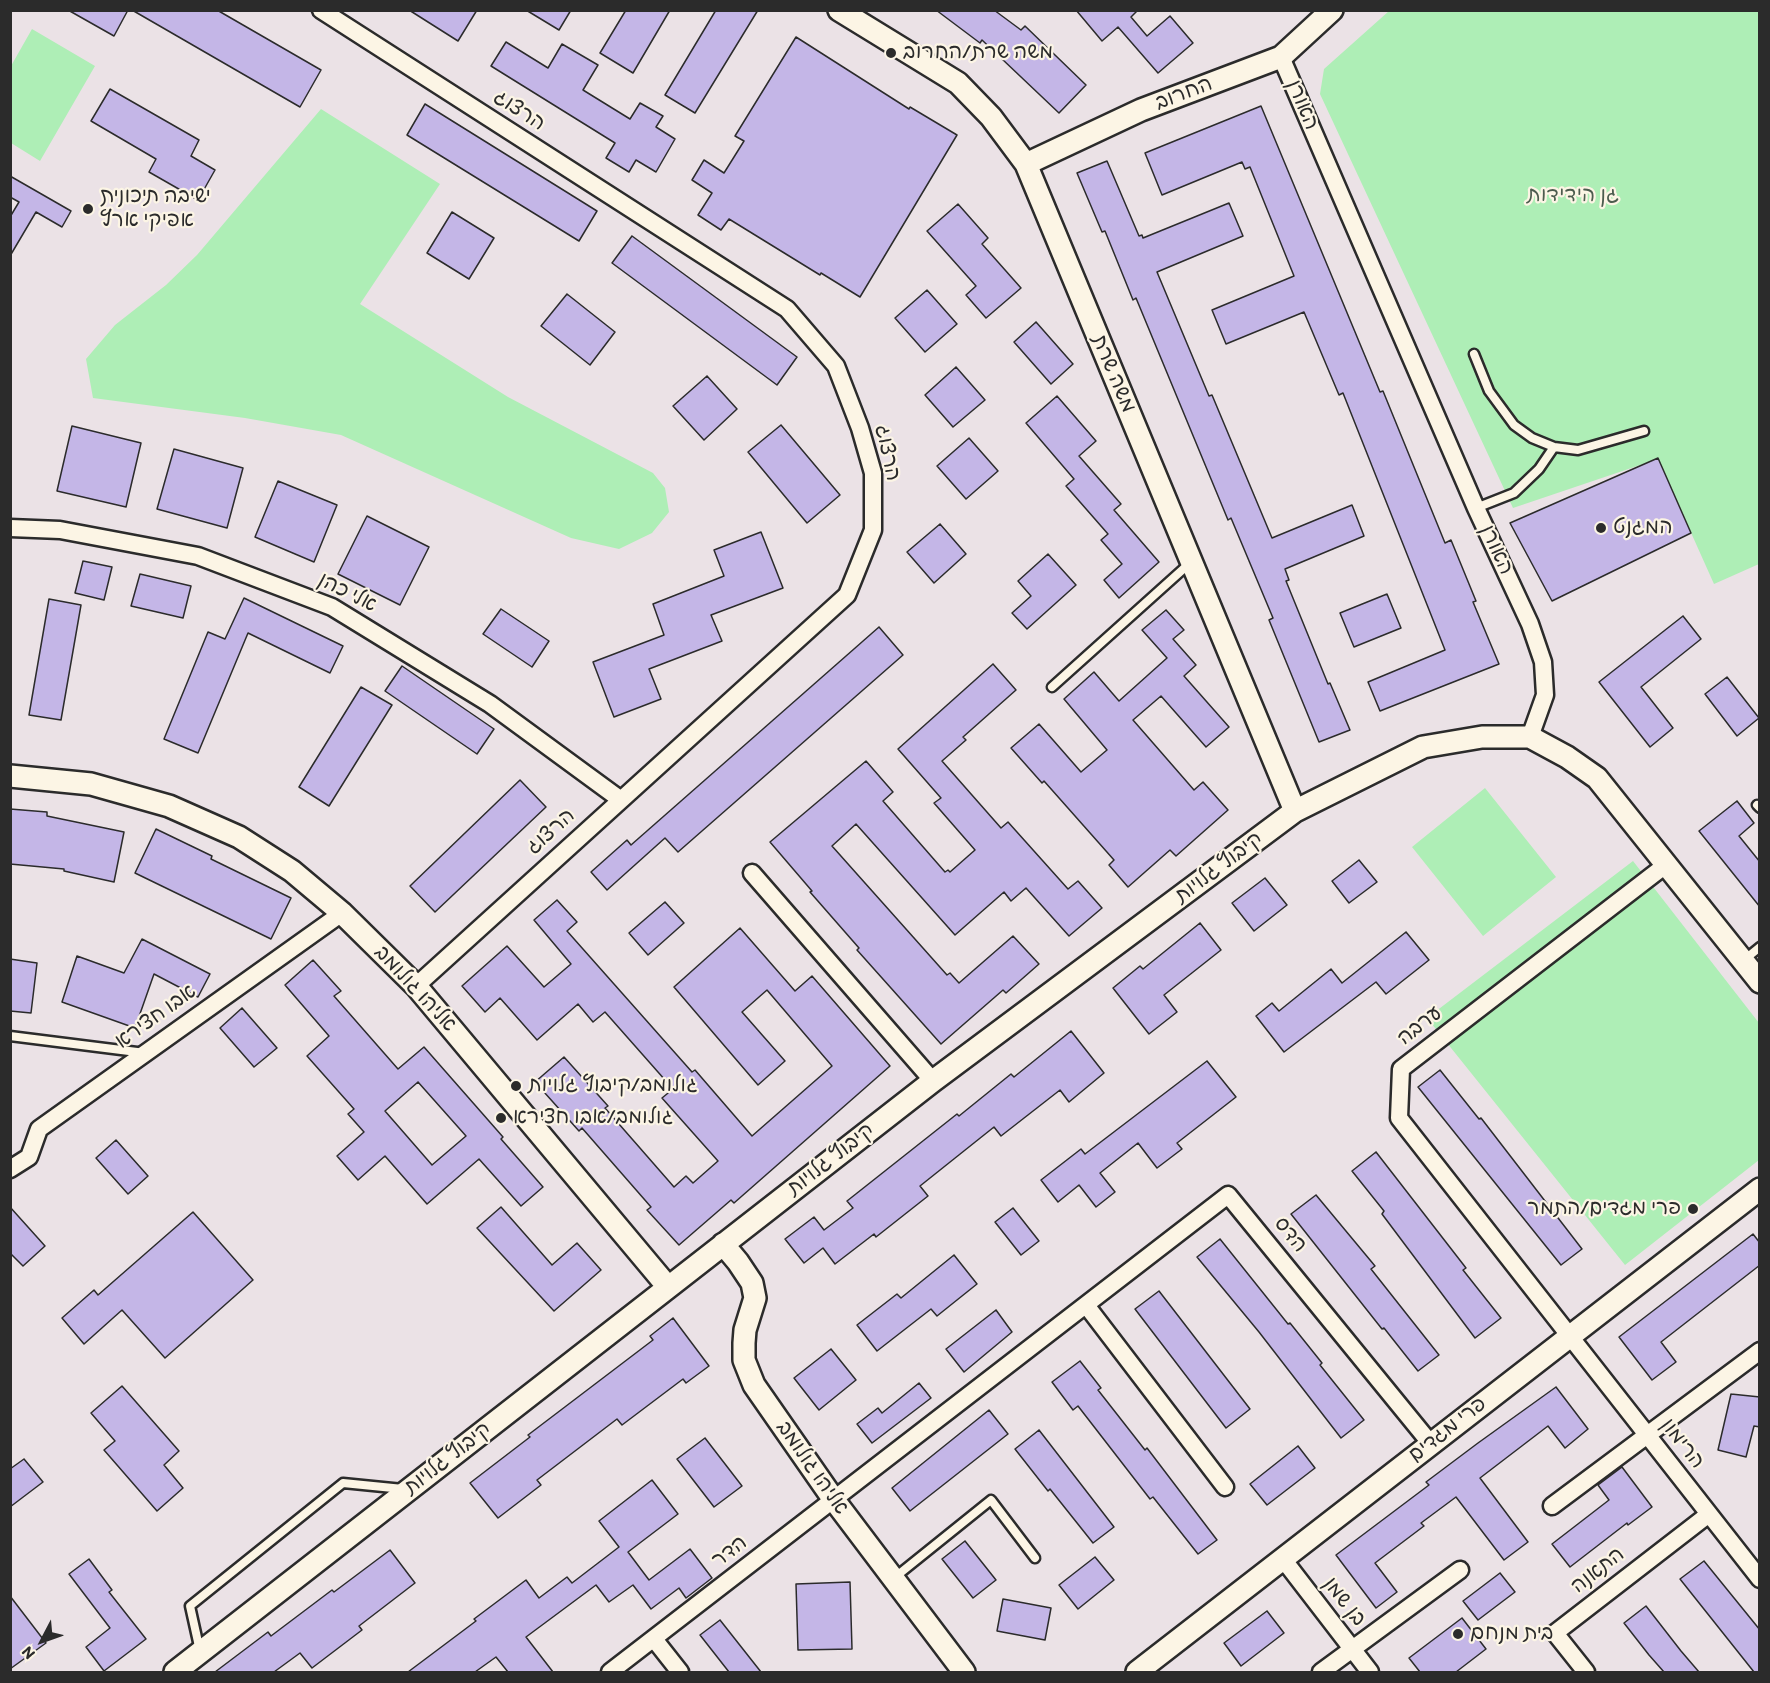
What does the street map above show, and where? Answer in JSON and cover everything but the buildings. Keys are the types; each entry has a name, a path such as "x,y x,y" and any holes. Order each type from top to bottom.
{"street":[{"name":"הרצוג","path":"321,10 787,309 836,366 856,417 873,473 873,530 847,595 416,986"},
{"name":"משה שרת","path":"839,10 958,83 991,117 1026,164 1295,811"},
{"name":"החרוב","path":"1026,164 1141,110 1281,57 1332,10"},
{"name":"האורן","path":"1281,57 1476,508 1530,624 1543,663 1545,695 1530,737"},
{"name":"אלי כהן","path":"10,528 60,530 198,556 332,607 490,704 621,800"},
{"name":"קיבוץ גלויות","path":"175,1672 933,1081 1295,811 1423,747 1482,736 1530,737"},
{"path":"1530,737 1567,757 1597,778 1760,982"},
{"name":"אליהו גולומב","path":"10,776 91,784 169,806 239,837 292,871 342,913 416,986 668,1287"},
{"name":"ערבה","path":"1570,1336 1399,1118 1401,1069 1667,864"},
{"path":"752,873 933,1081"},
{"name":"אבו חצירא","path":"10,1169 29,1156 39,1129 342,913"},
{"name":"פרי מגדים","path":"1146,1668 1282,1559 1760,1189"},
{"name":"הדס","path":"834,1500 1228,1195 1431,1444"},
{"name":"אליהו גולומב","path":"723,1244 752,1283 755,1298 745,1330 744,1360 754,1385 834,1500 964,1672"},
{"path":"1086,1305 1225,1487"},
{"name":"הרימון","path":"1570,1336 1760,1579"},
{"path":"1552,1506 1760,1351"},
{"name":"הדר","path":"610,1672 834,1500"},
{"name":"התאנה","path":"1586,1672 1555,1633 1709,1514"},
{"name":"בן שמן","path":"1282,1559 1370,1672"},
{"path":"1321,1672 1460,1570"},
{"path":"654,1639 680,1672"}],"lane":[{"path":"1474,354 1489,391 1514,425 1532,438 1554,447 1578,450 1644,431"},
{"path":"1476,508 1514,493 1539,469 1554,447"},
{"path":"1052,687 1191,562"},
{"path":"1743,960 1760,947"},
{"path":"10,1036 145,1053"},
{"path":"201,1653 190,1606 344,1483 410,1489"},
{"path":"893,1578 991,1500 1035,1558"}],"green space":[{"name":"גן הידידות","path":"1389,11 1759,11 1759,564 1714,584 1658,459 1513,508 1320,94 1324,69"},
{"path":"32,29 95,66 40,161 11,143 11,66"},
{"path":"321,109 440,184 360,304 508,397 653,473 665,488 669,512 652,533 619,549 571,538 341,435 245,418 93,398 86,359 115,325 166,285 197,255"},
{"path":"1485,788 1556,877 1483,936 1412,847"},
{"path":"1633,861 1759,1023 1759,1160 1625,1265 1427,1018"}],"place":[{"name":"משה שרת/החרוב","path":"891,53"},
{"name":"ישיבה תיכונית אפיקי ארץ","path":"88,209"},
{"name":"המגנט","path":"1601,528"},
{"name":"גולומב/קיבוץ גלויות","path":"516,1086"},
{"name":"גולומב/אבו חצירא","path":"501,1118"},
{"name":"פרי מגדים/התמר","path":"1693,1209"},
{"name":"בית מנחם","path":"1458,1634"}]}
